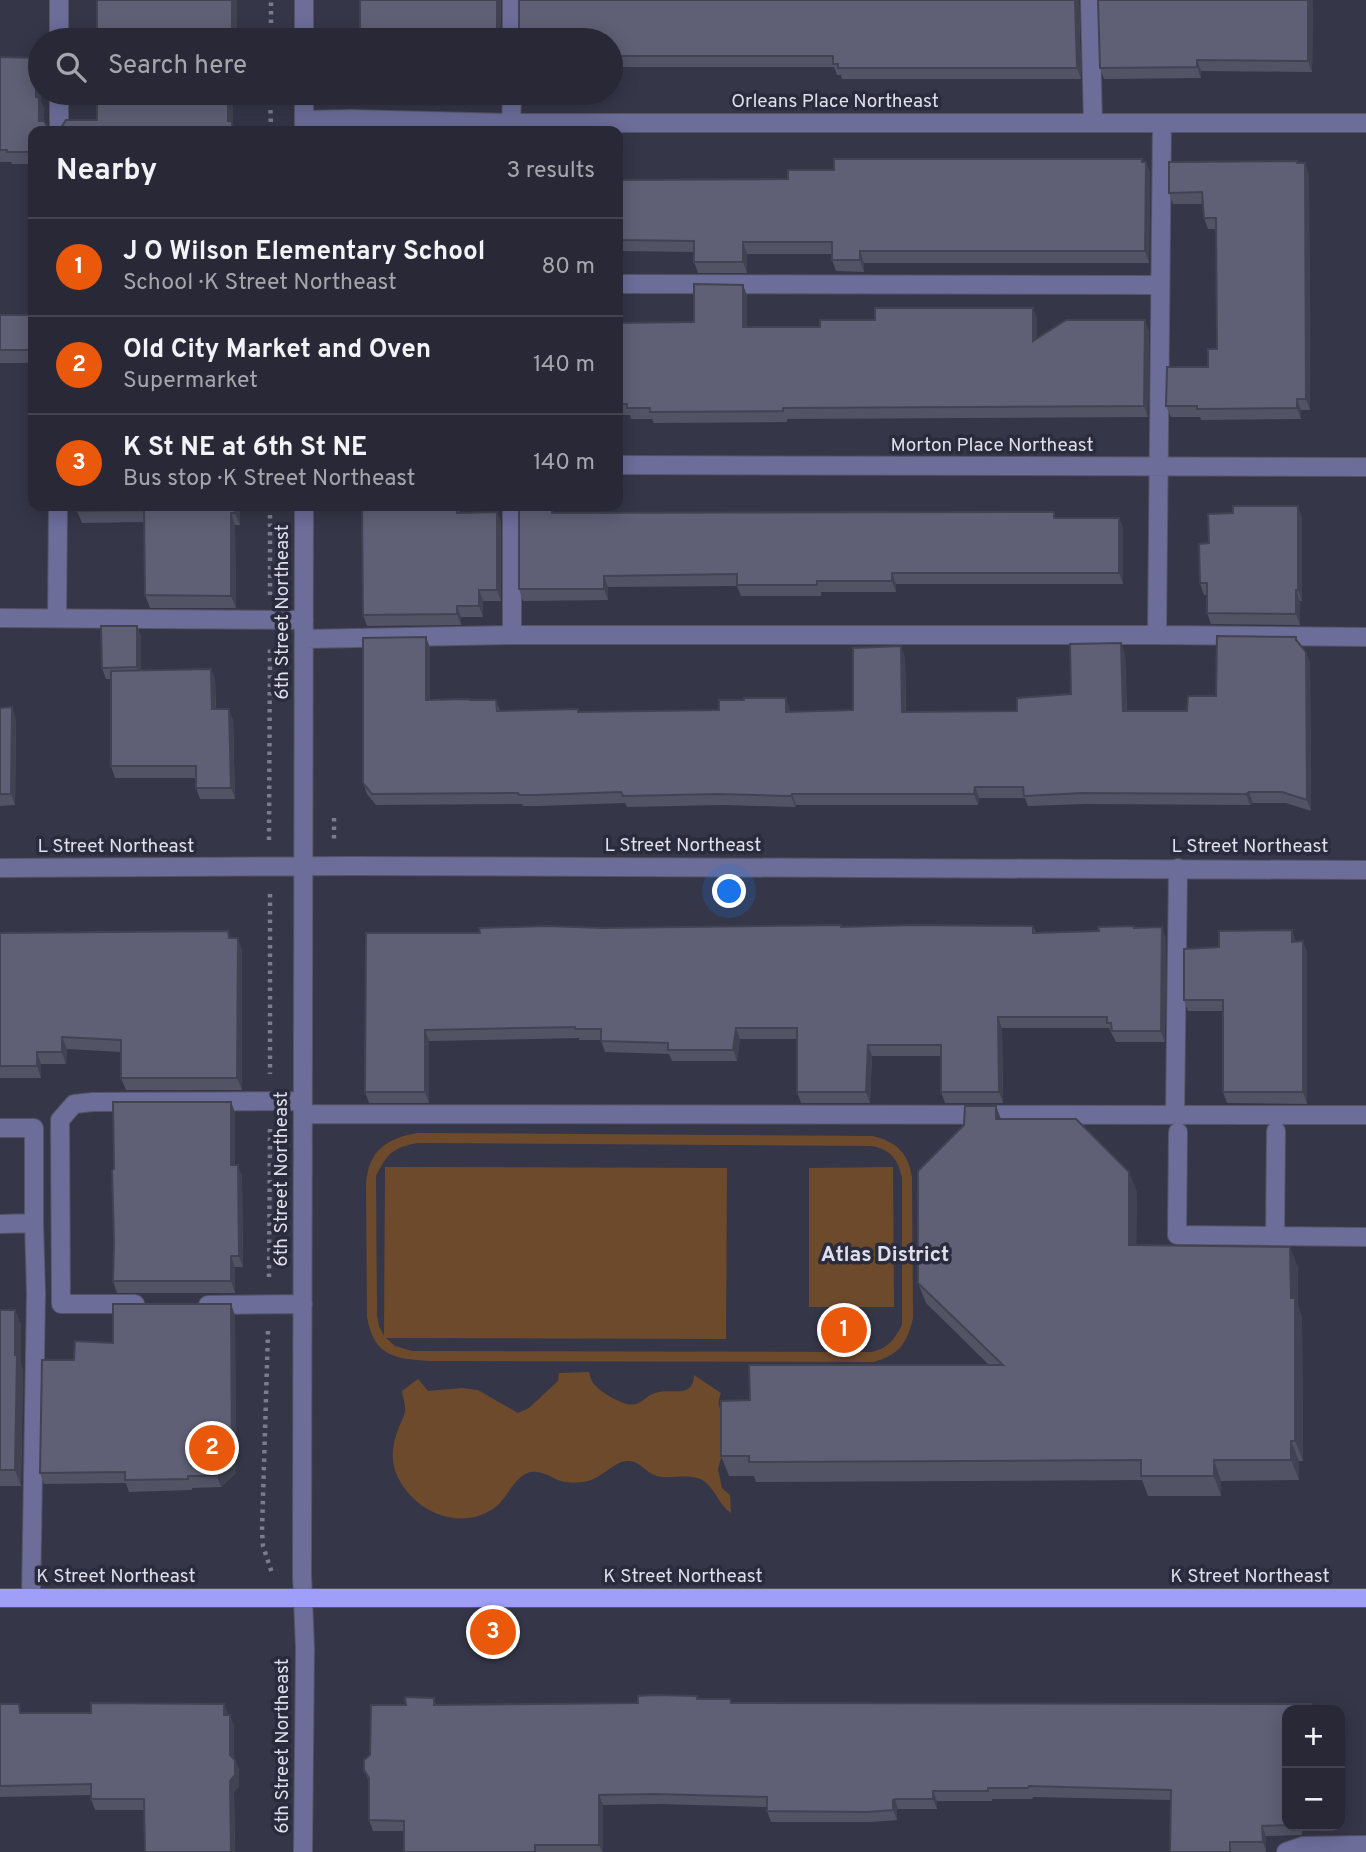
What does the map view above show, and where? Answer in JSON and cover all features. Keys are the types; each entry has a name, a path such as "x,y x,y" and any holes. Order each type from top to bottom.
{"main road":[{"name":"K Street Northeast","path":"0,1598 1366,1598"}],"street":[{"path":"59,0 59,28"},
{"path":"304,0 304,28"},
{"path":"512,0 512,28"},
{"path":"1090,0 1093,123"},
{"path":"59,105 59,126"},
{"path":"304,105 304,126"},
{"path":"511,126 512,105"},
{"name":"Orleans Place Northeast","path":"304,126 351,119 491,126"},
{"path":"1157,635 1163,123"},
{"name":"Orleans Place Northeast","path":"623,126 1366,123"},
{"path":"623,284 1160,285"},
{"name":"Morton Place Northeast","path":"623,466 1366,467"},
{"path":"57,617 58,511"},
{"name":"6th Street Northeast","path":"303,1852 304,511"},
{"path":"512,511 512,635"},
{"path":"0,618 304,620"},
{"path":"304,639 512,635 1366,637"},
{"name":"L Street Northeast","path":"0,868 1366,870"},
{"path":"1178,868 1177,1235 1366,1237"},
{"path":"157,1304 61,1304 60,1120 74,1104 270,1101 303,1107 1177,1123 1366,1115"},
{"path":"0,1128 34,1128 36,1293 31,1598"},
{"path":"1275,1236 1276,1131"},
{"path":"0,1224 34,1223"},
{"path":"185,1305 303,1304"},
{"path":"1286,1852 1303,1846 1366,1844"}],"path":[{"path":"271,0 271,28"},
{"path":"270,105 271,126"},
{"path":"270,511 270,596"},
{"path":"270,672 270,813"},
{"path":"270,925 269,1305 262,1531 276,1598"}],"shaded area":[{"path":"407,1135 881,1138 900,1149 912,1177 913,1318 908,1335 895,1352 873,1362 432,1361 389,1354 375,1341 367,1317 366,1185 370,1163 375,1155 388,1143","holes":["418,1143 872,1146 893,1156 902,1178 902,1325 890,1343 878,1350 412,1351 395,1346 386,1338 726,1339 727,1168 385,1167 384,1336 379,1326 376,1176 388,1157 402,1147"]},
{"path":"893,1167 894,1307 809,1307 809,1168"},
{"path":"589,1372 593,1383 601,1390 631,1405 655,1393 690,1388 694,1375 721,1393 719,1405 726,1416 727,1446 718,1469 722,1488 730,1495 731,1513 712,1489 699,1478 657,1476 629,1461 618,1464 589,1481 571,1483 542,1473 524,1474 493,1509 479,1516 465,1518 450,1517 424,1507 403,1486 394,1467 393,1450 405,1412 402,1391 418,1379 428,1391 462,1388 478,1390 518,1413 529,1408 558,1381 559,1373"}],"building":[{"path":"97,0 232,0 232,28 97,28"},
{"path":"360,0 497,0 497,28 360,28"},
{"path":"519,0 1075,0 1077,68 838,68 838,64 833,64 833,56 623,56 623,28 519,28"},
{"path":"1098,0 1308,0 1308,61 1197,60 1197,67 1100,68"},
{"path":"0,57 28,58 28,105 39,105 39,121 44,121 47,126 28,126 28,152 0,150"},
{"path":"97,105 228,105 228,121 232,121 232,126 62,126 66,120 97,120"},
{"path":"834,159 1142,159 1142,162 1146,162 1145,251 860,251 860,260 832,260 832,242 743,242 743,262 694,262 694,241 623,240 623,180 788,179 788,170 834,170"},
{"path":"1169,162 1305,163 1306,399 1297,399 1297,408 1197,409 1197,406 1166,406 1167,367 1208,367 1208,349 1217,349 1216,218 1204,218 1202,192 1169,193"},
{"path":"694,284 743,285 743,327 820,327 820,320 875,320 875,308 1033,308 1033,341 1066,320 1145,320 1144,406 783,408 783,411 650,412 650,408 627,408 627,404 623,404 623,323 694,322"},
{"path":"0,315 28,315 28,350 0,350"},
{"path":"1233,506 1298,506 1296,614 1207,613 1207,583 1200,583 1199,544 1209,543 1208,514 1233,513"},
{"path":"144,511 235,511 231,513 231,596 145,595"},
{"path":"362,511 497,512 497,590 479,590 479,606 457,606 457,614 363,615"},
{"path":"519,511 1054,512 1054,518 1119,518 1119,573 892,573 892,581 817,581 817,585 737,585 737,574 604,576 604,589 519,589"},
{"path":"101,626 137,626 137,667 102,668"},
{"path":"1217,636 1296,637 1306,652 1307,800 1282,792 1082,793 1024,796 1023,787 975,787 974,794 791,796 623,796 621,792 535,795 372,794 363,783 363,638 426,637 426,700 496,700 497,711 719,710 719,700 744,698 786,698 786,712 853,710 853,648 901,646 902,712 1017,711 1017,698 1071,694 1070,644 1121,643 1123,711 1187,711 1188,696 1216,696"},
{"path":"211,669 212,709 229,709 231,788 196,788 196,766 111,766 111,671"},
{"path":"12,707 11,794 0,794 0,708"},
{"path":"546,926 603,928 1033,926 1033,933 1099,931 1098,927 1162,927 1161,1031 1112,1031 1107,1017 998,1017 999,1092 941,1092 941,1045 868,1045 866,1092 797,1092 797,1028 736,1028 733,1050 668,1050 668,1043 601,1041 601,1029 575,1027 425,1030 425,1092 365,1092 366,933 480,933 479,928"},
{"path":"1292,930 1292,942 1303,941 1303,1092 1223,1092 1223,1000 1184,1000 1184,949 1219,947 1219,931"},
{"path":"228,931 229,938 238,938 237,1078 121,1078 121,1040 62,1037 62,1052 37,1052 37,1066 0,1066 0,933"},
{"path":"113,1102 231,1102 231,1165 238,1165 239,1256 231,1256 231,1281 113,1281"},
{"path":"965,1106 996,1106 996,1119 1076,1119 1129,1172 1129,1245 1290,1247 1291,1298 1295,1298 1295,1441 1291,1441 1291,1460 1214,1460 1214,1476 1141,1476 1141,1460 749,1462 749,1456 721,1456 721,1401 750,1400 749,1365 1003,1365 918,1283 918,1171 964,1125"},
{"path":"113,1304 231,1304 232,1462 217,1476 125,1480 125,1472 40,1473 42,1360 74,1360 75,1341 113,1343"},
{"path":"0,1310 15,1310 15,1470 0,1470"},
{"path":"638,1696 697,1696 697,1699 730,1699 731,1703 1311,1705 1282,1705 1282,1825 1262,1826 1263,1842 1230,1842 1230,1852 1170,1852 1171,1790 1029,1786 988,1788 988,1791 933,1791 933,1799 895,1799 893,1810 867,1812 767,1811 767,1797 599,1795 599,1845 535,1845 535,1852 404,1852 404,1821 369,1820 369,1778 364,1770 364,1760 370,1755 371,1705 406,1705 405,1697 434,1698 434,1705 638,1703"},
{"path":"91,1703 224,1704 224,1715 230,1715 230,1755 235,1760 235,1775 230,1781 231,1852 145,1852 144,1799 91,1799 91,1784 0,1786 0,1704 19,1704 20,1713 91,1713"}],"place":[{"name":"J O Wilson Elementary School","path":"844,1330"},
{"name":"Old City Market and Oven","path":"212,1448"},
{"name":"K St NE at 6th St NE","path":"493,1632"}],"district":[{"name":"Atlas District","path":"885,1255"}]}
